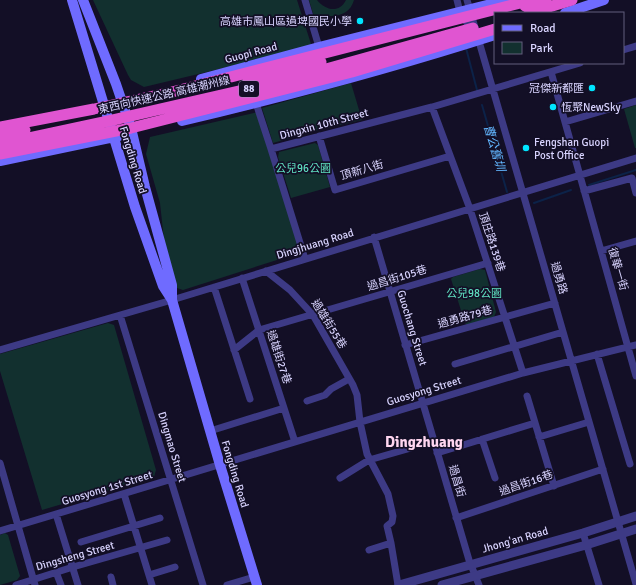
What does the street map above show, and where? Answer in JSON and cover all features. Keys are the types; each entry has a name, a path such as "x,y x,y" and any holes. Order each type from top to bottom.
{"highway":[{"path":"0,127 172,92 532,0"},
{"path":"504,12 546,0"},
{"path":"532,12 572,0"},
{"path":"548,12 576,0"},
{"name":"東西向快速公路 高雄潮州線","path":"0,135 119,110 281,73 494,14"},
{"name":"東西向快速公路 高雄潮州線","path":"0,144 283,81 494,22"},
{"path":"0,154 131,130 175,117 352,72 494,29"}],"main road":[{"name":"Fongding Road","path":"72,0 135,207 163,286 172,300"},
{"name":"Fongding Road","path":"83,0 116,84 131,130 172,285 172,300 255,581"},
{"name":"Guopi Road","path":"122,101 466,7 507,0"},
{"path":"567,12 604,0"},
{"path":"131,130 256,103 353,78 494,35"},
{"path":"0,123 104,105"},
{"path":"0,161 113,134"}],"street":[{"path":"305,0 319,47"},
{"name":"過勇路","path":"456,0 466,7 493,89 618,522 632,557 636,584"},
{"path":"624,50 636,46"},
{"name":"Dingxin 10th Street","path":"305,259 271,149 432,107 577,64"},
{"name":"復華一街","path":"551,72 636,376"},
{"path":"565,122 636,101"},
{"path":"256,103 271,149"},
{"name":"頂庄路139巷","path":"432,107 470,209 523,373"},
{"name":"頂新八街","path":"319,136 335,190 450,156"},
{"name":"Dingjhuang Road","path":"0,350 172,300 636,158"},
{"path":"584,191 632,178 636,193"},
{"name":"Guochang Street","path":"374,238 422,402"},
{"path":"601,251 636,241"},
{"name":"過昌街105巷","path":"259,330 488,263"},
{"name":"過雄街55巷","path":"266,270 290,290 313,315 350,379 357,395 366,454 388,494 393,516 392,522 387,526 398,585"},
{"name":"過雄街27巷","path":"242,278 295,442"},
{"path":"214,287 250,399"},
{"name":"過勇路79巷","path":"405,345 555,302"},
{"name":"Dingmao Street","path":"120,315 203,585"},
{"path":"234,350 259,330"},
{"path":"455,364 563,332"},
{"name":"Guosyong Street","path":"220,465 422,402 523,373 636,345"},
{"path":"597,354 630,464"},
{"path":"307,401 325,395 331,389 350,379"},
{"path":"527,396 554,486"},
{"name":"過昌街","path":"422,402 470,565 479,585"},
{"path":"210,432 284,408"},
{"path":"539,437 590,422"},
{"path":"437,453 535,423"},
{"path":"482,439 495,478"},
{"path":"340,478 369,460 411,448"},
{"name":"Guosyong 1st Street","path":"0,531 220,465"},
{"path":"1,468 34,582"},
{"name":"過昌街16巷","path":"456,518 603,469"},
{"path":"124,494 152,585"},
{"path":"56,514 78,585"},
{"name":"Jhong'an Road","path":"398,585 583,533 636,516"},
{"path":"81,542 160,518"},
{"path":"442,585 586,545 636,529"},
{"path":"583,533 599,585"},
{"name":"Dingsheng Street","path":"16,585 34,582 56,572 167,540"},
{"path":"370,550 391,543"},
{"path":"149,575 175,567"},
{"path":"56,572 61,585"},
{"path":"111,578 113,585"},
{"path":"227,585 255,581"}],"green space":[{"path":"93,0 297,0 311,44 307,48 144,87 131,80 128,75"},
{"path":"309,0 317,0 328,8 336,9 346,0 354,0 349,9 341,14 331,16 320,14 322,22 316,23"},
{"path":"351,83 362,120 322,129 273,143 262,108"},
{"path":"636,105 636,148 635,148 624,109"},
{"path":"258,112 301,248 299,253 183,290 177,288 164,240 160,203 146,154 150,137"},
{"name":"公兒96公園","path":"315,143 318,145 330,187 291,198 278,157 279,152"},
{"name":"公兒98公園","path":"480,269 485,270 496,312 494,317 467,325 465,323 451,279 453,277"},
{"path":"108,323 114,325 156,470 154,477 42,510 0,371 0,354"},
{"path":"5,533 8,535 20,576 17,580 0,585 0,535"}],"waterway":[{"name":"曹公舊圳","path":"466,48 477,90"},
{"name":"曹公舊圳","path":"482,105 507,192"},
{"name":"曹公舊圳","path":"589,185 636,170"},
{"name":"曹公舊圳","path":"534,203 571,190"}],"place":[{"name":"高雄市鳳山區過埤國民小學","path":"360,21"},
{"name":"冠傑新都匯","path":"592,88"},
{"name":"恆聚NewSky","path":"553,107"},
{"name":"Fengshan Guopi Post Office","path":"526,148"}],"district":[{"name":"Dingzhuang","path":"424,442"}]}
